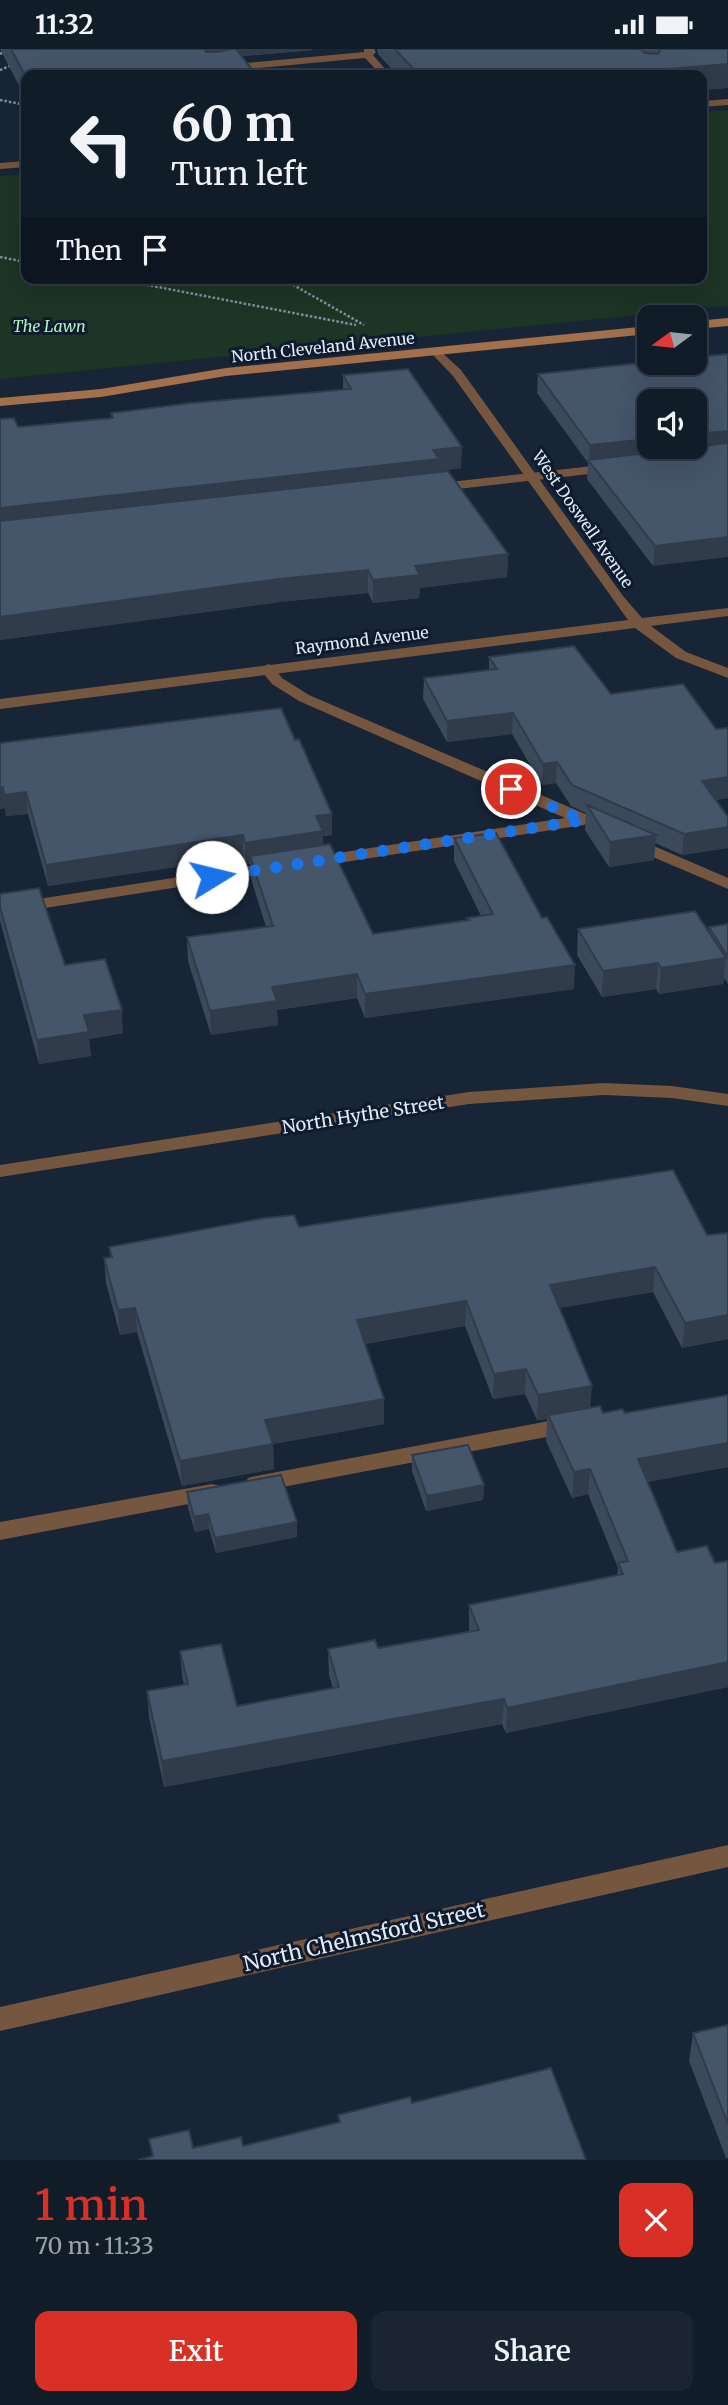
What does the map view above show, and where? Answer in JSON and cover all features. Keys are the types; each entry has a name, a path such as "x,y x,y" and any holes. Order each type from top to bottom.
{"main road":[{"path":"707,324 728,321"},
{"name":"North Cleveland Avenue","path":"0,403 101,393 226,373 637,331"}],"street":[{"path":"222,70 368,52 382,70"},
{"path":"707,104 728,102"},
{"path":"0,166 21,164"},
{"name":"West Doswell Avenue","path":"437,352 457,373 618,599 639,624 681,655 728,673"},
{"path":"422,489 623,467"},
{"name":"Raymond Avenue","path":"0,704 728,612"},
{"path":"0,910 590,823 304,698 277,681 268,669"},
{"path":"620,836 728,884"},
{"name":"North Hythe Street","path":"0,1171 469,1098 604,1089 672,1092 728,1100"},
{"path":"0,1531 591,1421"},
{"name":"North Chelmsford Street","path":"0,2019 728,1856"}],"path":[{"path":"1,54 10,49"},
{"path":"1,54 13,55"},
{"path":"0,70 18,62"},
{"path":"0,100 21,104"},
{"path":"0,257 21,261"},
{"path":"142,284 368,327 292,284"}],"green space":[{"name":"The Lawn","path":"728,110 728,306 707,308 707,305 637,305 637,315 0,379 0,176 21,174 21,284 707,284 707,112"}],"building":[{"path":"11,49 204,49 206,52 218,52 236,49 252,70 22,70"},
{"path":"395,49 640,49 645,53 658,54 658,49 728,49 728,64 657,70 414,70"},
{"path":"728,354 728,431 707,433 707,389 637,389 637,440 590,445 538,374 637,363 637,375 707,375 707,356"},
{"path":"408,369 462,447 433,450 439,459 0,508 0,419 14,418 18,427 113,418 111,413 191,403 351,389 343,375"},
{"path":"728,443 728,537 655,546 588,460 637,454 637,459 707,459 707,446"},
{"path":"448,471 508,554 415,566 420,575 373,580 368,570 279,579 0,617 0,521"},
{"path":"574,646 611,694 683,684 716,729 728,728 728,777 702,781 728,817 728,827 684,834 572,785 557,762 543,764 513,713 447,721 424,678 497,669 489,657"},
{"path":"281,708 295,740 299,739 332,814 316,816 323,831 245,843 243,835 46,865 26,792 4,795 3,787 0,787 0,743"},
{"path":"587,805 656,835 610,842"},
{"path":"496,833 542,918 547,917 575,965 365,994 357,974 272,987 277,1001 210,1011 187,937 273,926 250,856 330,844 373,934 493,914 454,838"},
{"path":"39,888 65,965 105,959 122,1010 84,1015 89,1032 37,1040 0,907 0,894"},
{"path":"695,911 726,958 661,968 658,963 603,971 578,929"},
{"path":"728,924 728,957 709,927"},
{"path":"673,1170 707,1235 728,1233 728,1315 685,1323 655,1267 550,1285 592,1386 538,1395 526,1369 494,1374 466,1301 357,1320 384,1399 265,1420 273,1444 180,1461 135,1308 118,1310 104,1258 112,1257 109,1247 264,1218 294,1215 299,1227"},
{"path":"728,1395 728,1443 638,1459 677,1552 707,1546 715,1563 728,1561 728,1662 507,1708 504,1699 162,1761 147,1691 188,1684 180,1651 221,1644 237,1706 339,1687 328,1649 375,1640 378,1648 479,1630 469,1605 623,1574 618,1563 628,1561 590,1469 574,1472 548,1415 600,1406 603,1413 622,1409 625,1413"},
{"path":"468,1445 484,1485 427,1496 412,1455"},
{"path":"281,1475 297,1522 215,1538 208,1514 194,1517 187,1492"},
{"path":"728,2025 728,2124 693,2033"},
{"path":"551,2068 586,2160 138,2160 153,2156 149,2139 189,2130 193,2148 241,2137 243,2146 340,2122 338,2115 410,2097 412,2103"}],"route":[{"path":"212,877 584,820 511,789"}]}
